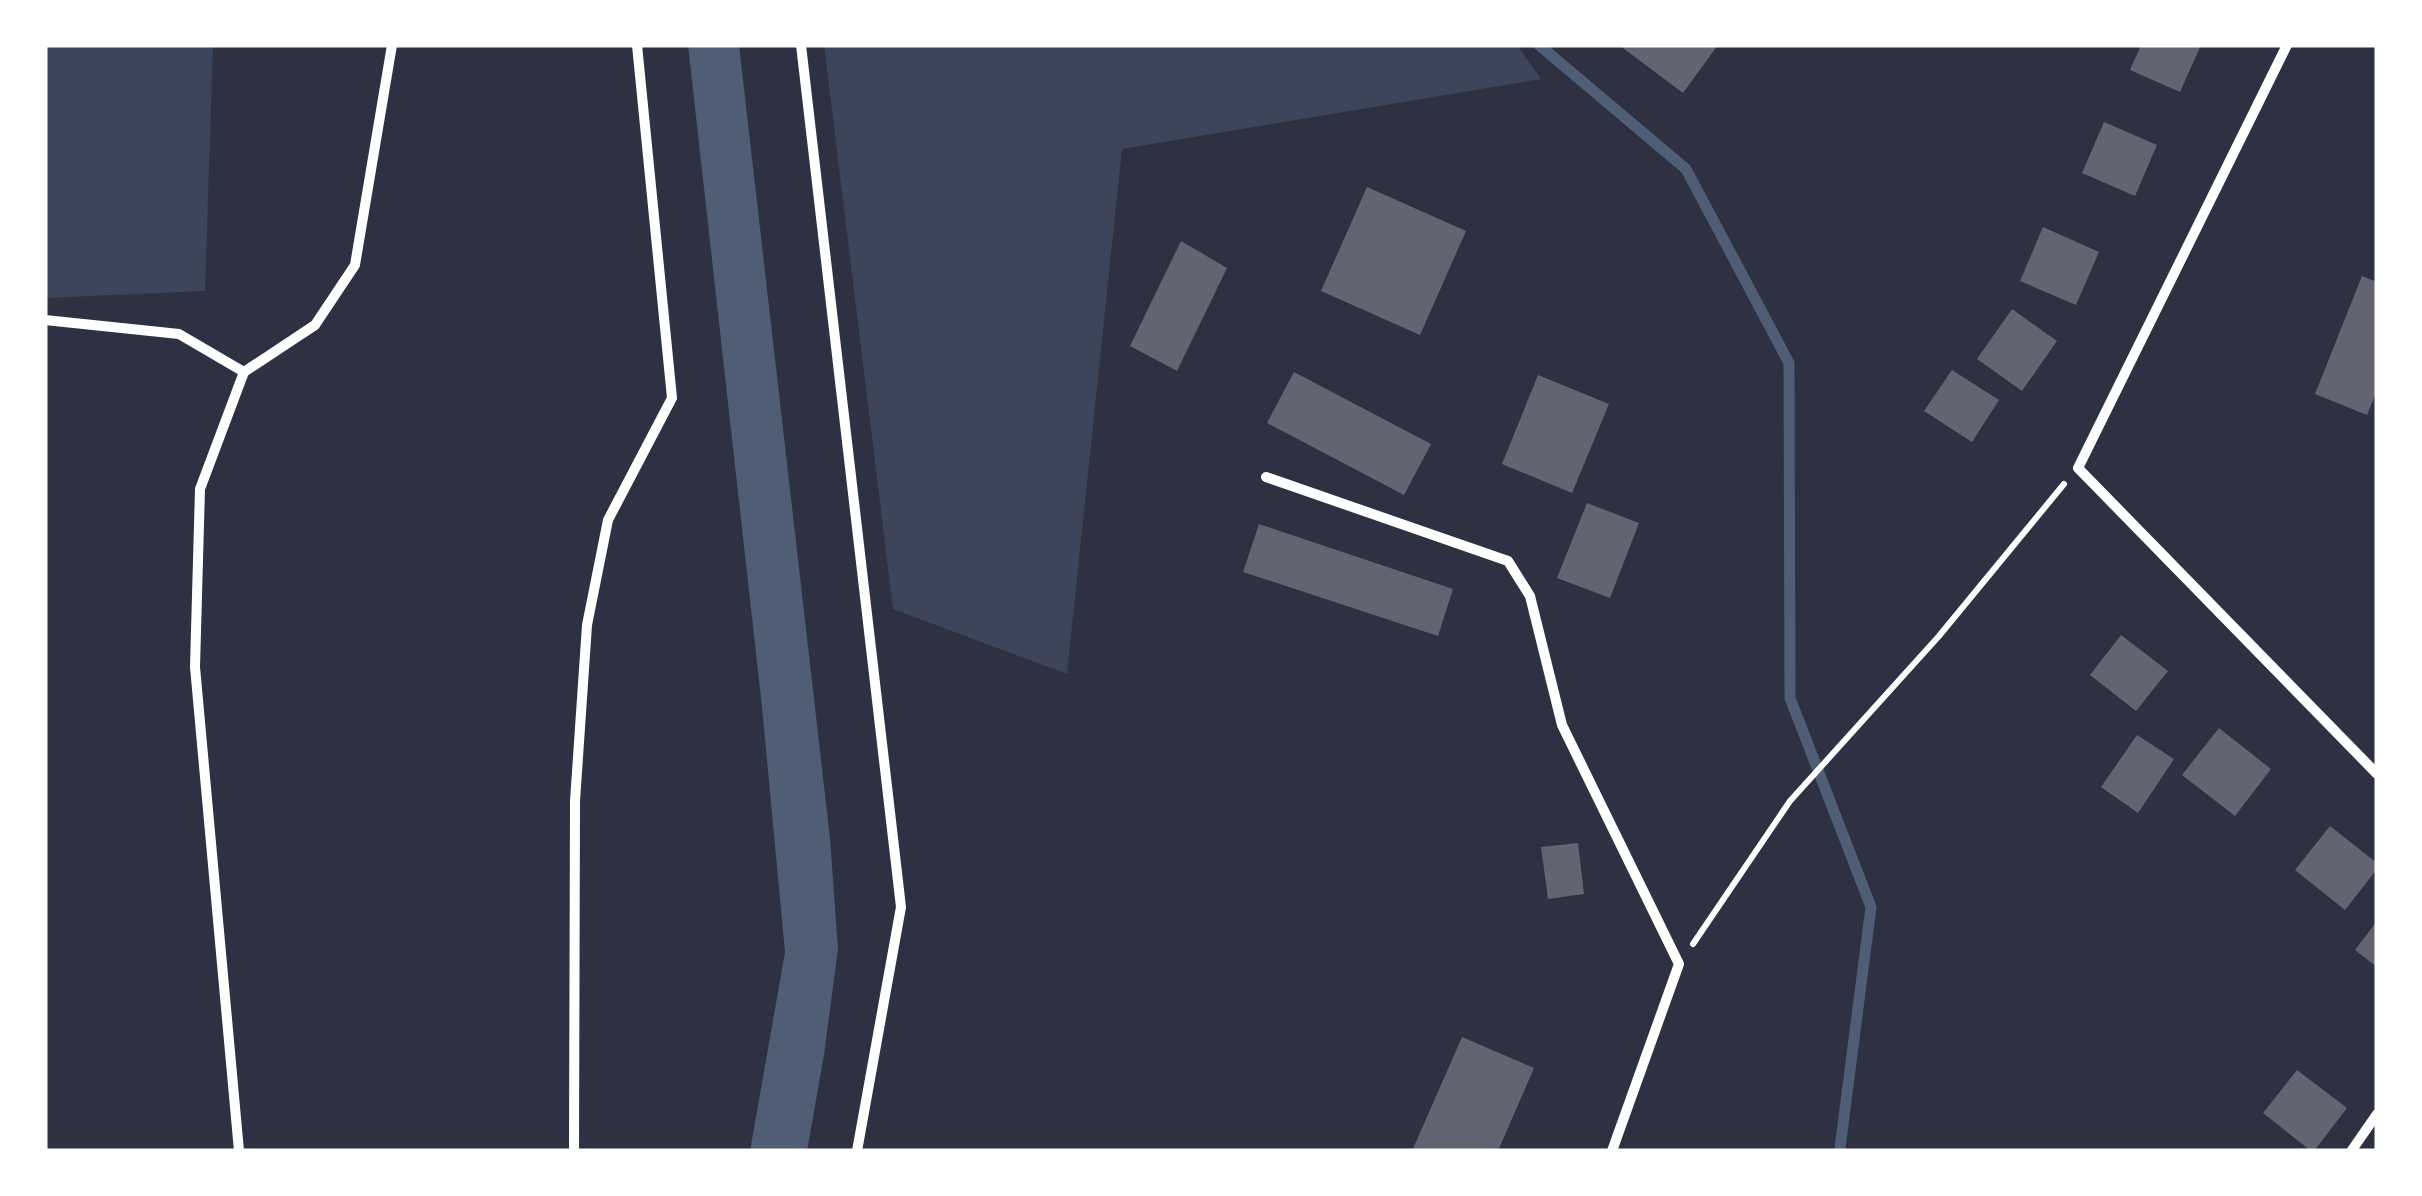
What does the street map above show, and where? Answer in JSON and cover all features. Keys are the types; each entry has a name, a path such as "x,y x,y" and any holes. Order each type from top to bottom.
{"street":[{"path":"239,1151 195,667 200,489 244,372 315,324 355,265 392,45"},
{"path":"574,1151 575,801 587,625 608,520 672,398 637,45"},
{"path":"801,45 902,907 857,1151"},
{"path":"2287,45 2078,468 2377,774"},
{"path":"45,320 178,334 244,372"},
{"path":"1266,477 1508,560 1530,596 1562,724 1680,964 1612,1151"},
{"path":"2352,1150 2377,1114"}],"path":[{"path":"1680,964 1790,801 1939,636 2078,468"}],"shaded area":[{"path":"45,45 213,45 205,291 45,298"},
{"path":"688,45 739,45 830,838 838,949 807,1151 750,1151 785,952 762,707"},
{"path":"824,45 1517,45 1541,79 1122,149 1067,674 893,609"}],"building":[{"path":"1619,45 1718,45 1683,93"},
{"path":"2141,45 2201,45 2180,92 2130,70"},
{"path":"2104,122 2157,145 2135,196 2082,173"},
{"path":"1367,187 1466,231 1420,335 1321,291"},
{"path":"2043,227 2099,252 2076,305 2020,281"},
{"path":"1181,241 1227,268 1177,371 1130,346"},
{"path":"2362,276 2377,282 2377,390 2367,415 2315,394"},
{"path":"2012,309 2057,341 2022,391 1977,359"},
{"path":"1952,370 1999,400 1972,442 1924,411"},
{"path":"1294,372 1431,444 1404,495 1267,423"},
{"path":"1538,375 1609,404 1572,493 1502,464"},
{"path":"1587,503 1639,523 1610,598 1557,578"},
{"path":"1259,524 1453,589 1438,636 1243,572"},
{"path":"2121,635 2168,671 2136,711 2090,675"},
{"path":"2219,728 2271,769 2235,816 2182,775"},
{"path":"2137,735 2174,759 2138,813 2101,787"},
{"path":"2330,826 2377,863 2377,869 2345,910 2295,870"},
{"path":"1578,843 1584,894 1548,899 1541,847"},
{"path":"2377,921 2377,967 2355,950"},
{"path":"1462,1037 1534,1068 1498,1151 1412,1151"},
{"path":"2297,1070 2347,1108 2314,1151 2263,1113"}],"waterway":[{"path":"1539,45 1686,169 1789,363 1790,698 1871,907 1841,1151"}]}
